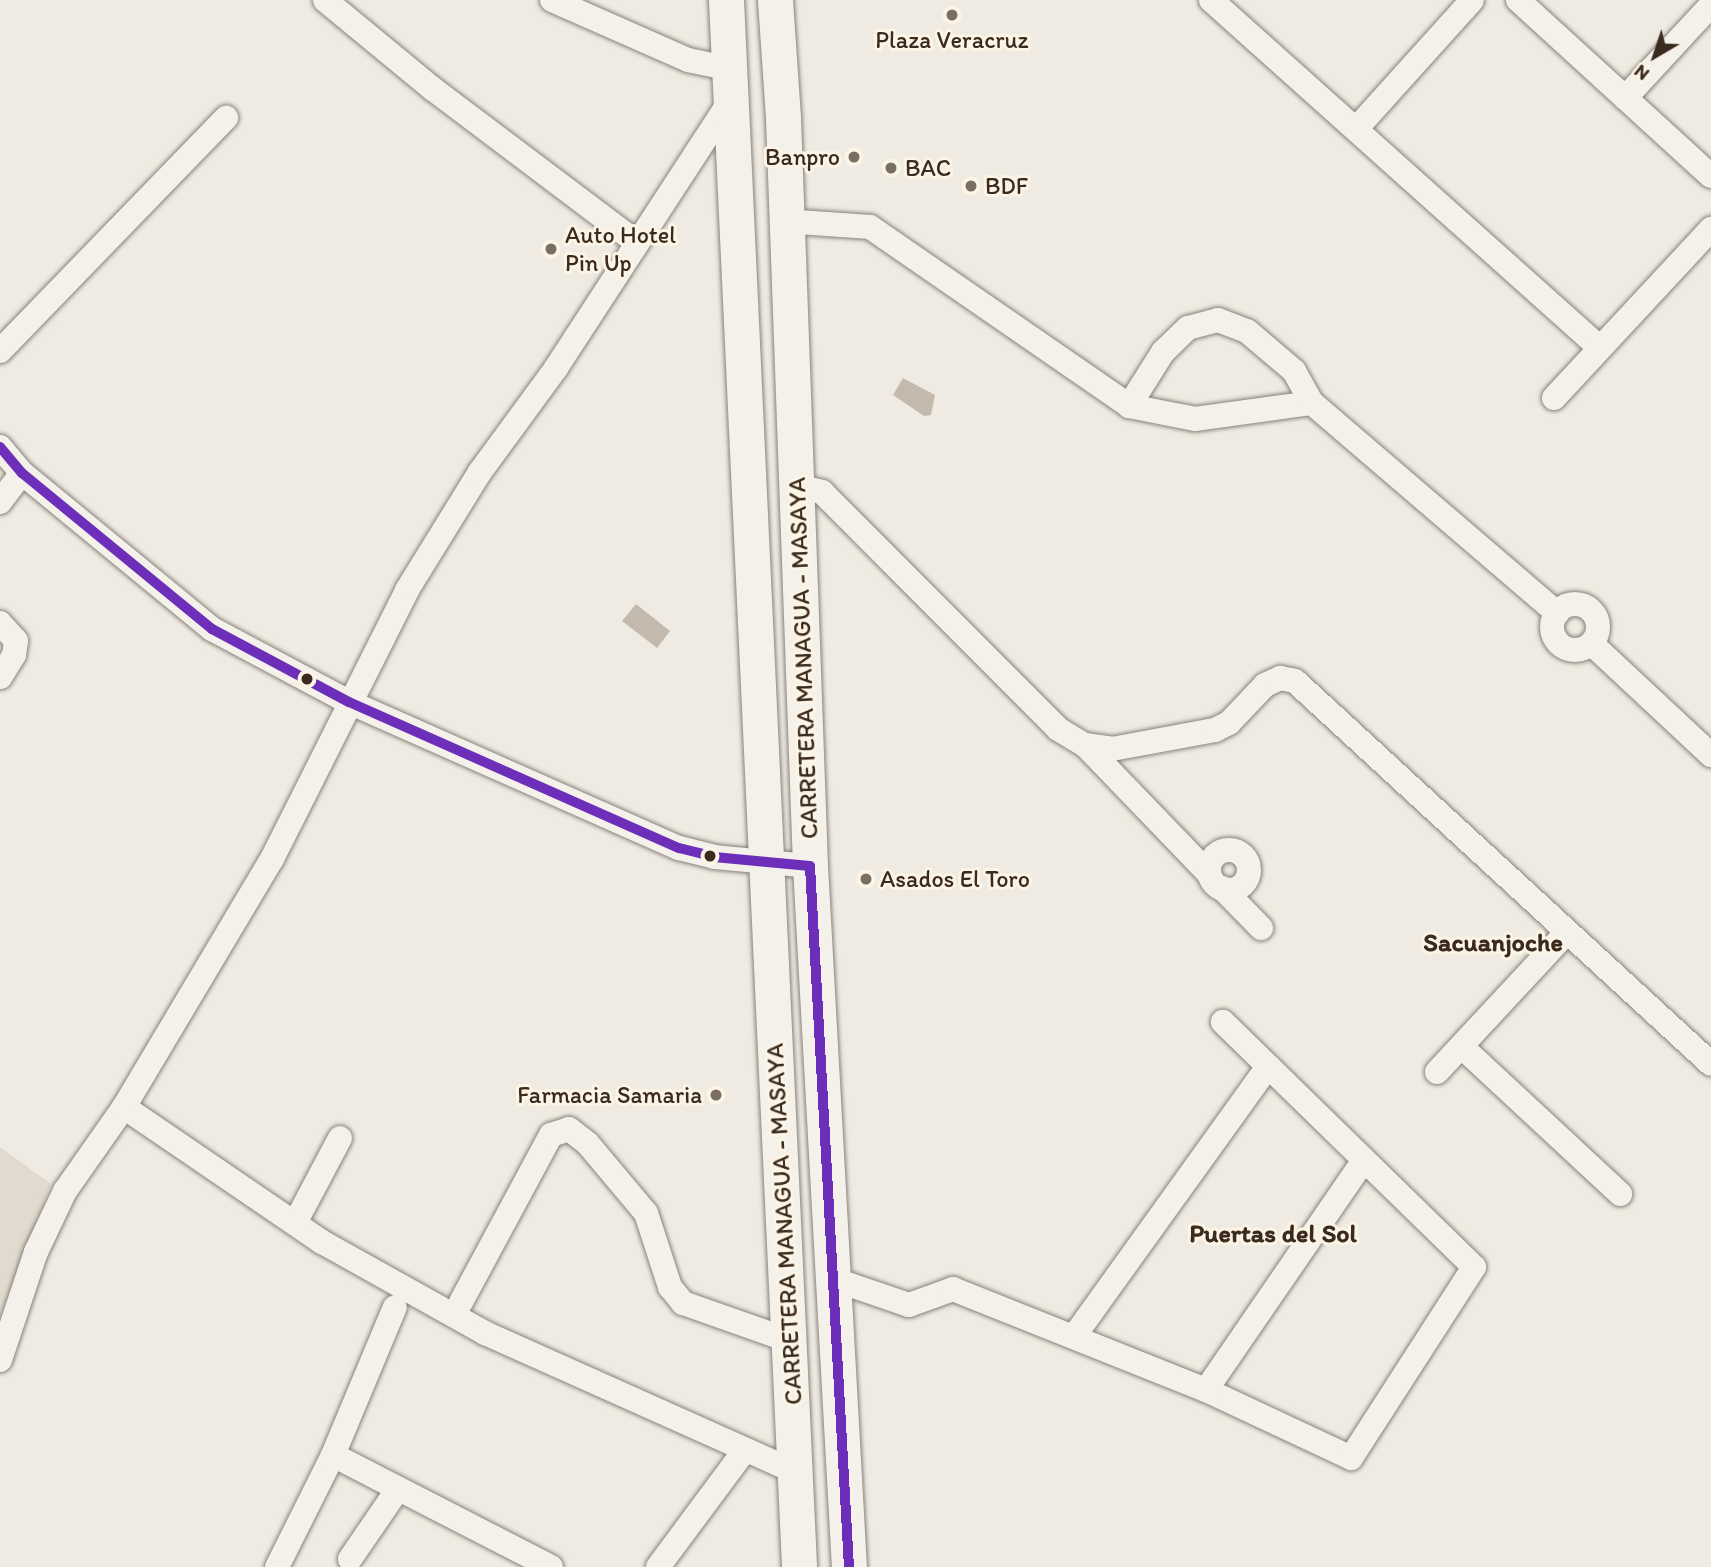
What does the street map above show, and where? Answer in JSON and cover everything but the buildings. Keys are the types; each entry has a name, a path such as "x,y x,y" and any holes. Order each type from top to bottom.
{"highway":[{"path":"726,9 745,1 775,6"},
{"name":"CARRETERA MANAGUA - MASAYA","path":"775,6 797,486 810,866 830,1278 849,1567"},
{"name":"CARRETERA MANAGUA - MASAYA","path":"726,9 799,1567"},
{"path":"790,1332 815,1336 833,1327"},
{"path":"792,1379 817,1359 835,1366"}],"street":[{"path":"325,0 433,89 636,242"},
{"path":"0,1360 36,1252 65,1191 124,1107 272,859 407,590 465,496 556,368 636,242 731,83 688,60 552,0"},
{"path":"1211,0 1600,348"},
{"path":"1356,129 1472,0"},
{"path":"1518,0 1711,176"},
{"path":"1625,98 1711,5"},
{"path":"0,351 226,118"},
{"path":"784,221 870,227 1129,406 1195,419 1312,403"},
{"path":"1554,398 1711,229"},
{"path":"1129,406 1163,352 1188,328 1218,320 1247,331 1294,371 1312,403 1556,613"},
{"path":"0,447 22,473 212,629 349,702 679,848 766,864 810,866"},
{"path":"0,502 22,473"},
{"path":"797,486 822,492 1058,729 1085,745 1261,928"},
{"path":"1569,605 1590,610 1598,630 1592,644 1578,650 1557,642 1552,628 1556,613 1569,605"},
{"path":"0,623 16,641 14,655 0,677"},
{"path":"1592,644 1711,755"},
{"path":"1085,745 1112,749 1215,730 1229,723 1265,685 1280,678 1295,681 1711,1065"},
{"path":"1437,1072 1567,932"},
{"path":"830,1278 909,1305 953,1289 1075,1335 1206,1390 1351,1458 1474,1268 1223,1022"},
{"path":"1462,1047 1620,1194"},
{"path":"1075,1335 1268,1066"},
{"path":"124,1107 295,1223 485,1333 744,1451 794,1471"},
{"path":"461,1302 551,1135 569,1129 588,1144 646,1213 670,1287 683,1303 790,1332"},
{"path":"295,1223 340,1138"},
{"path":"1206,1390 1364,1160"},
{"path":"277,1567 333,1455 395,1307"},
{"path":"658,1567 744,1451"},
{"path":"333,1455 551,1567"},
{"path":"350,1559 398,1489"}],"shaded area":[{"path":"903,378 935,395 931,415 924,416 893,395"},
{"path":"636,604 670,631 657,648 622,621"},
{"path":"0,1147 51,1184 0,1316"}],"transit line":[{"path":"0,447 22,473 212,629 349,702 679,848 714,857 810,866 849,1567"}],"place":[{"name":"Plaza Veracruz","path":"952,15"},
{"name":"Banpro","path":"854,157"},
{"name":"BAC","path":"891,168"},
{"name":"BDF","path":"971,186"},
{"name":"Auto Hotel Pin Up","path":"551,249"},
{"name":"Asados El Toro","path":"866,879"},
{"name":"Farmacia Samaria","path":"716,1095"}],"district":[{"name":"Sacuanjoche","path":"1493,943"},
{"name":"Puertas del Sol","path":"1273,1234"}]}
